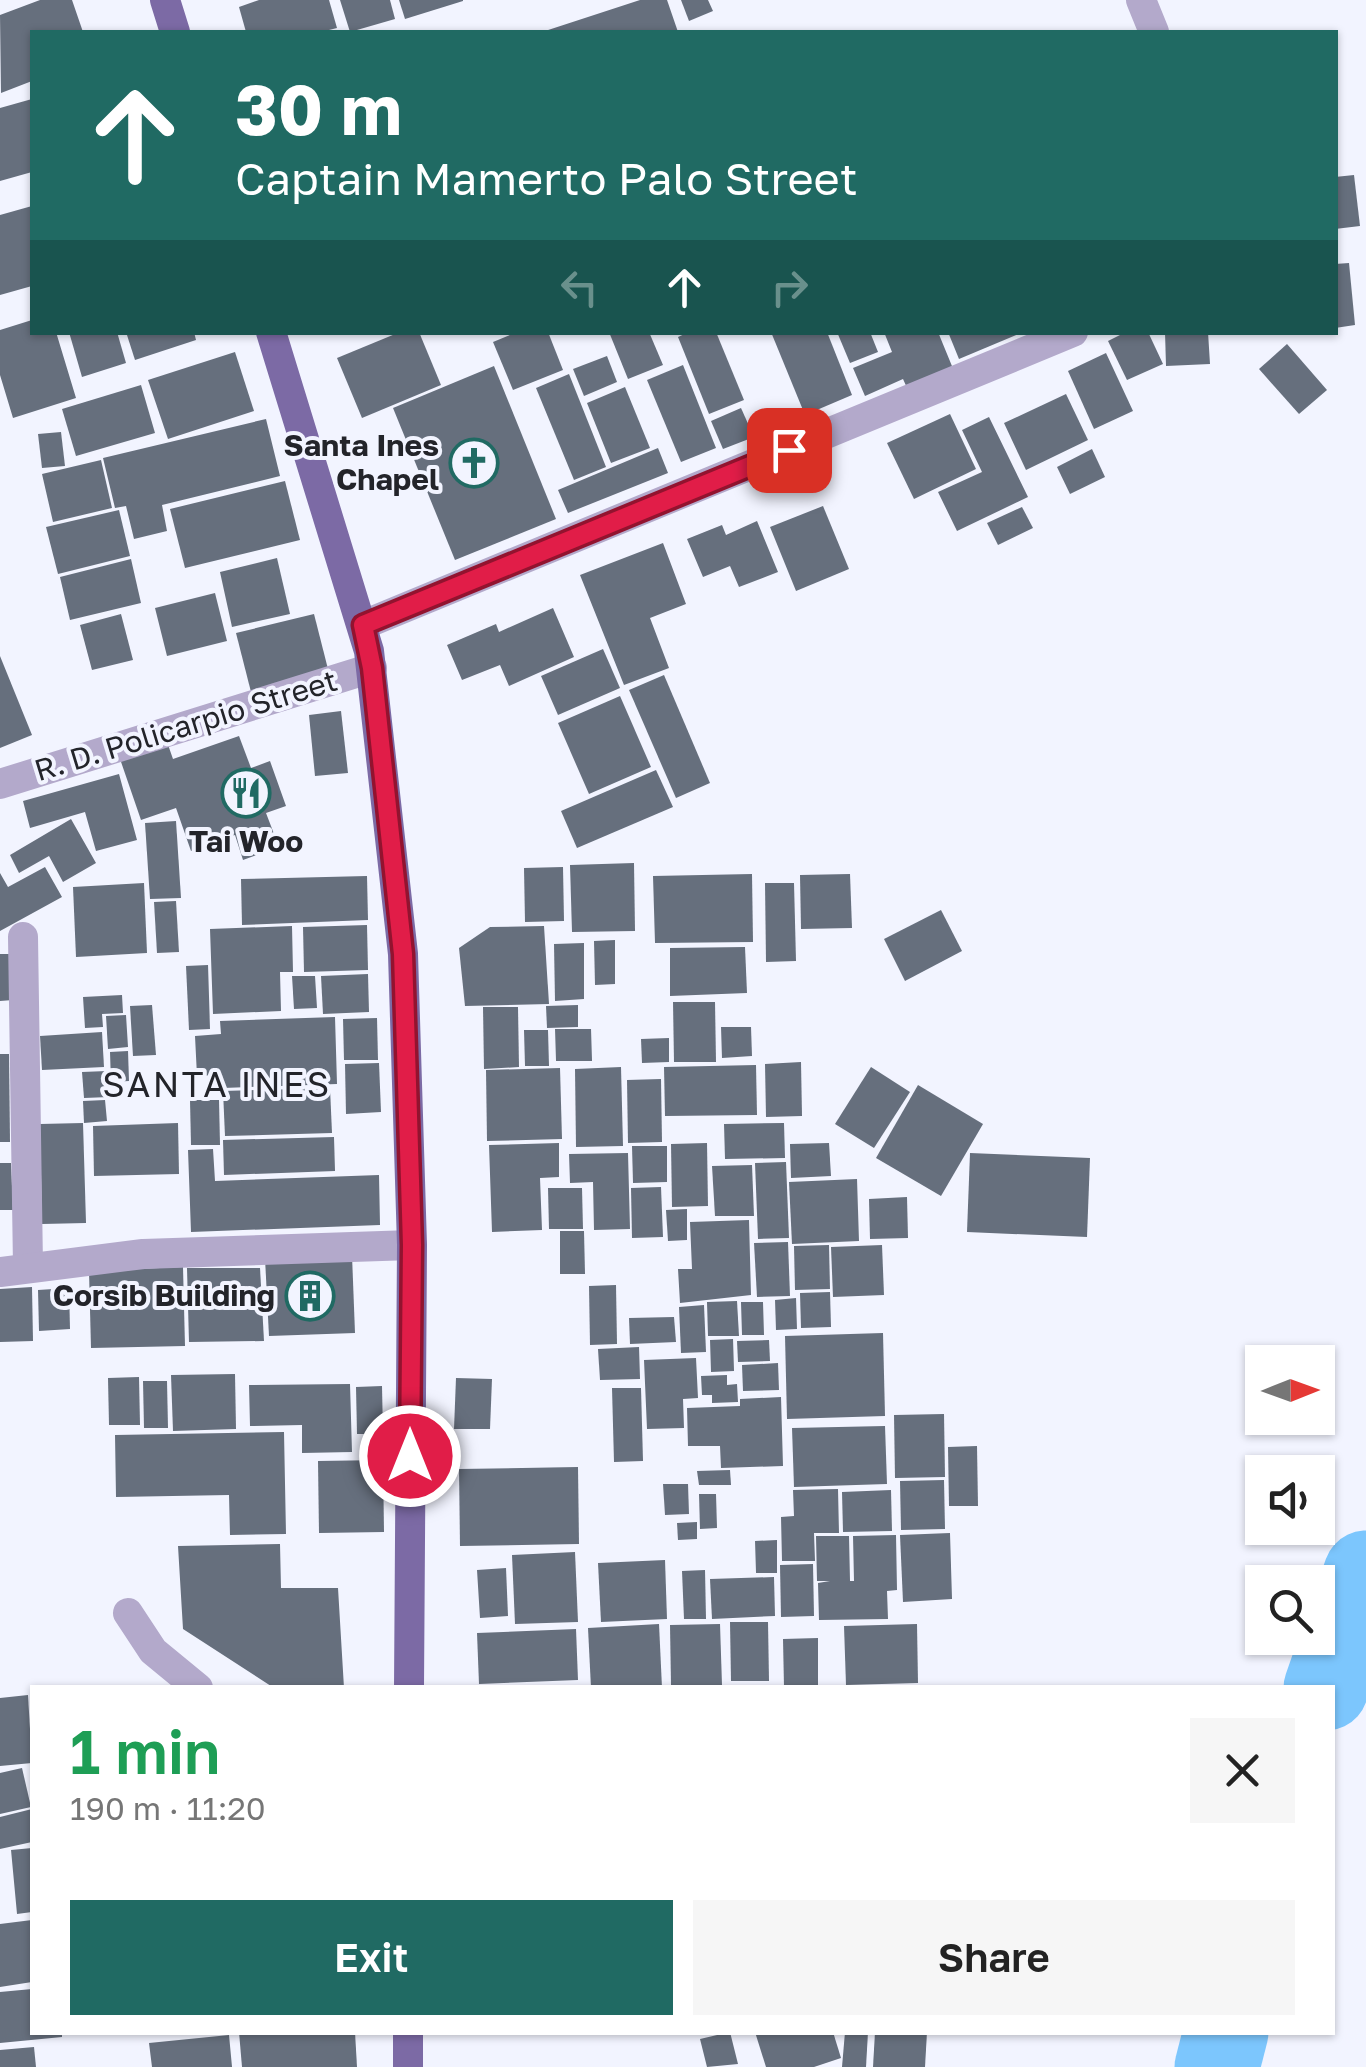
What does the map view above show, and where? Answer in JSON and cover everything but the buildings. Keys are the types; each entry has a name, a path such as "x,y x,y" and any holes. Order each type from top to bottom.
{"main road":[{"path":"165,0 175,30"},
{"path":"272,335 363,625 372,668 403,954 412,1245 408,1685"},
{"path":"408,2035 408,2067"}],"street":[{"path":"1140,0 1153,30"},
{"path":"363,625 1065,335"},
{"name":"R. D. Policarpio Street","path":"0,784 372,668"},
{"path":"23,937 14,1269 143,1254 412,1245"},
{"path":"128,1613 154,1651 194,1685"}],"waterway":[{"path":"1327,1685 1366,1573"},
{"path":"1217,2067 1225,2035"}],"place":[{"name":"Santa Ines Chapel","path":"474,463"},
{"name":"Tai Woo","path":"246,793"},
{"name":"Corsib Building","path":"310,1296"}],"district":[{"name":"SANTA INES","path":"217,1085"}],"route":[{"path":"410,1456 412,1245 403,954 372,668 363,625 789,450"}]}
